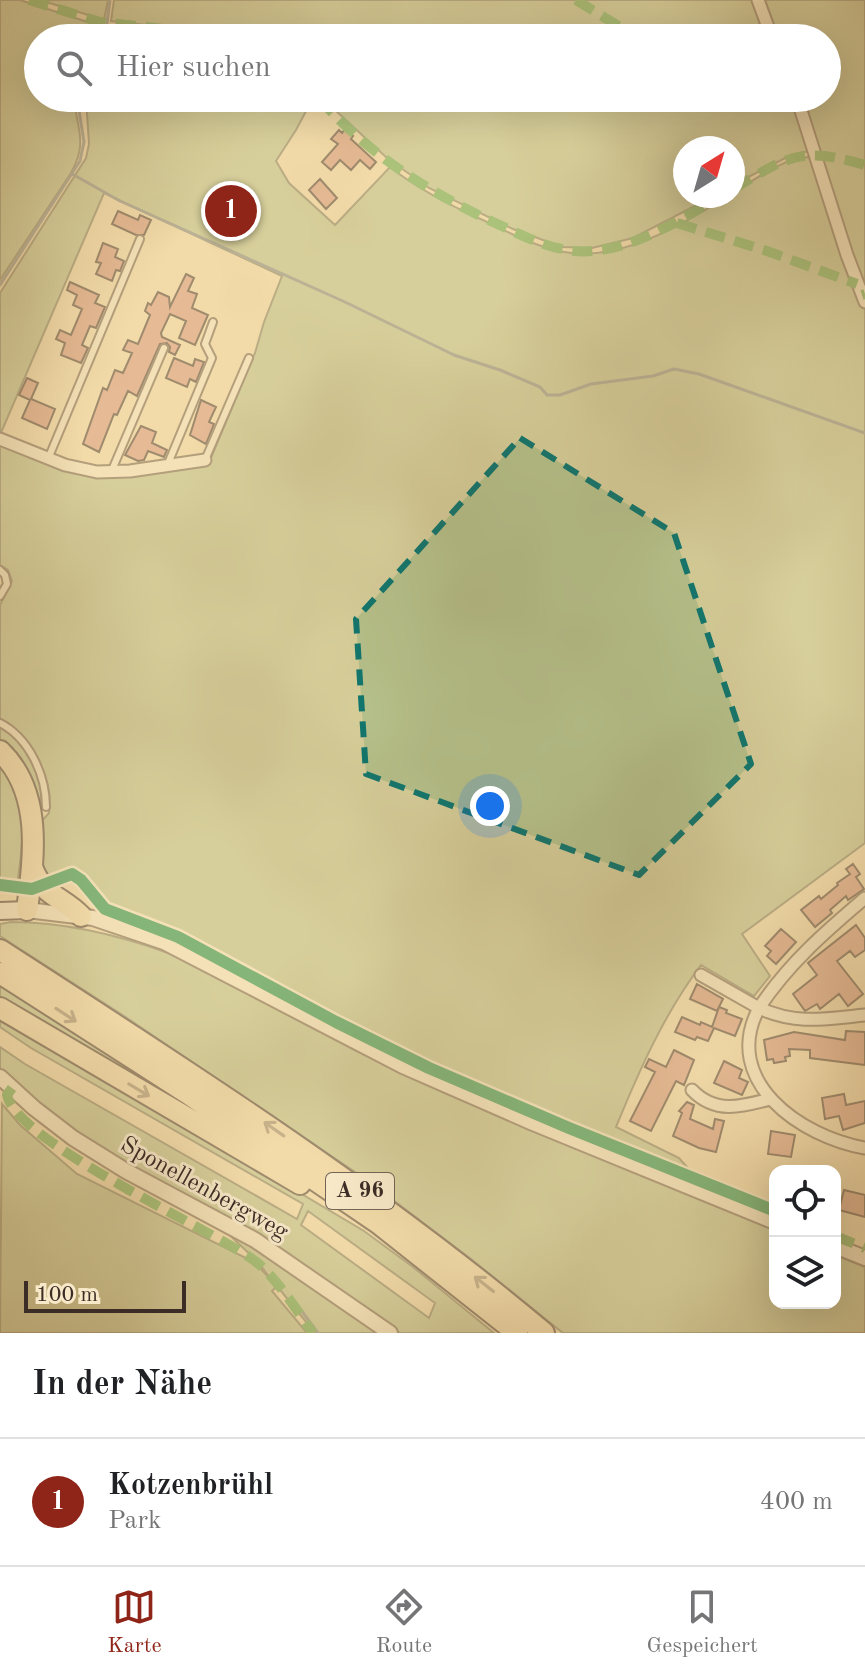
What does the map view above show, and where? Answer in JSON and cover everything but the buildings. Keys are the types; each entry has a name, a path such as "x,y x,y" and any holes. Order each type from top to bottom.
{"highway":[{"path":"0,751 23,781 28,796 31,863 27,910"},
{"path":"31,863 41,886 81,916"},
{"name":"A 96","path":"0,950 272,1128 451,1258 544,1333"},
{"name":"A 96","path":"0,973 187,1093 378,1223 517,1333"},
{"name":"A 96","path":"0,1008 287,1177 378,1223"}],"main road":[{"path":"0,911 27,910"}],"street":[{"path":"758,0 767,24"},
{"path":"801,112 865,302"},
{"path":"0,439 48,459 81,469 111,473 205,460"},
{"path":"865,898 803,952 774,984 750,1026 749,1054 758,1082 770,1099 788,1115 824,1136 865,1148"},
{"path":"27,910 81,916 164,942 403,1066 520,1118 769,1219"},
{"path":"701,975 759,1008 788,1019 804,1021 865,1015"},
{"name":"Sponellenbergweg","path":"0,1077 34,1108 83,1145 255,1240 390,1333"},
{"path":"692,1090 706,1102 724,1108 770,1099"},
{"path":"841,1248 865,1258"}],"lane":[{"path":"48,459 140,239"},
{"path":"167,466 212,358 205,344 213,322"},
{"path":"111,473 164,348"},
{"path":"205,460 249,358"},
{"path":"0,570 7,584 0,596"},
{"path":"0,723 11,728 30,753 46,791 46,807"}],"highlighted area":[{"path":"520,438 674,533 751,764 639,875 366,774 356,619"}],"green space":[{"path":"0,0 20,0 94,24 24,24 24,112 76,112 80,144 71,173 0,280"},
{"path":"40,0 108,0 104,20"},
{"path":"114,0 753,0 762,24 137,24 111,21"},
{"path":"765,0 865,0 865,295 807,112 841,112 841,24 774,24"},
{"path":"87,112 306,112 276,161 289,183 335,225 390,167 424,190 523,239 543,247 585,254 607,252 650,239 708,208 745,208 745,185 792,160 812,157 856,294 865,309 865,843 742,934 770,976 754,996 701,965 653,1043 616,1127 679,1158 695,1176 396,1048 187,937 108,906 77,874 70,873 45,882 41,870 39,824 49,813 48,786 30,747 0,718 0,605 12,581 8,570 0,565 0,442 70,470 208,465 255,353 282,276 104,193 0,435 0,293 86,158 89,144"},
{"path":"337,112 796,112 809,151 791,155 745,179 745,136 673,136 673,208 691,208 633,238 592,248 562,247 513,229 429,188 387,158"},
{"path":"0,725 17,740 31,759 40,782 40,804 0,743"},
{"path":"0,767 10,779 20,807 22,838 17,885 0,882"},
{"path":"0,924 52,924 92,931 171,954 447,1094 769,1228 769,1309 841,1309 841,1257 865,1267 865,1333 563,1333 364,1178 0,936"},
{"path":"0,986 211,1121 0,1003"},
{"path":"0,1015 364,1231 494,1333 400,1333 318,1276 79,1138 0,1073 0,1047 297,1219 303,1204 31,1048 0,1027","holes":["308,1211 435,1303 429,1318 301,1225"]},
{"path":"2,1104 20,1125 77,1174 254,1262 274,1283 257,1261 220,1226 381,1333 315,1333 277,1286 272,1291 307,1333 0,1333"}],"waterway":[{"path":"107,24 110,0"},
{"path":"0,285 80,161 84,142 79,112"},
{"path":"74,175 120,201 345,302 454,355 540,387 547,395 560,395 591,384 653,376 674,369 699,374 865,433"},
{"path":"292,1298 318,1333"}],"marked path":[{"path":"29,0 100,22 118,24"},
{"path":"576,0 615,24"},
{"path":"332,112 381,156 428,188 514,232 558,248 592,251 626,244 659,231 700,208"},
{"path":"745,182 782,162 809,156 825,156 865,165"},
{"path":"677,223 857,284"},
{"path":"12,1088 7,1095 18,1114 43,1136 118,1184 255,1261 279,1286 313,1333"},
{"path":"838,1237 865,1248"}],"cycle path":[{"path":"0,885 32,889 72,874 81,880 105,909 178,937 429,1068 769,1209"}],"place":[{"name":"Kotzenbrühl","path":"231,211"}]}
